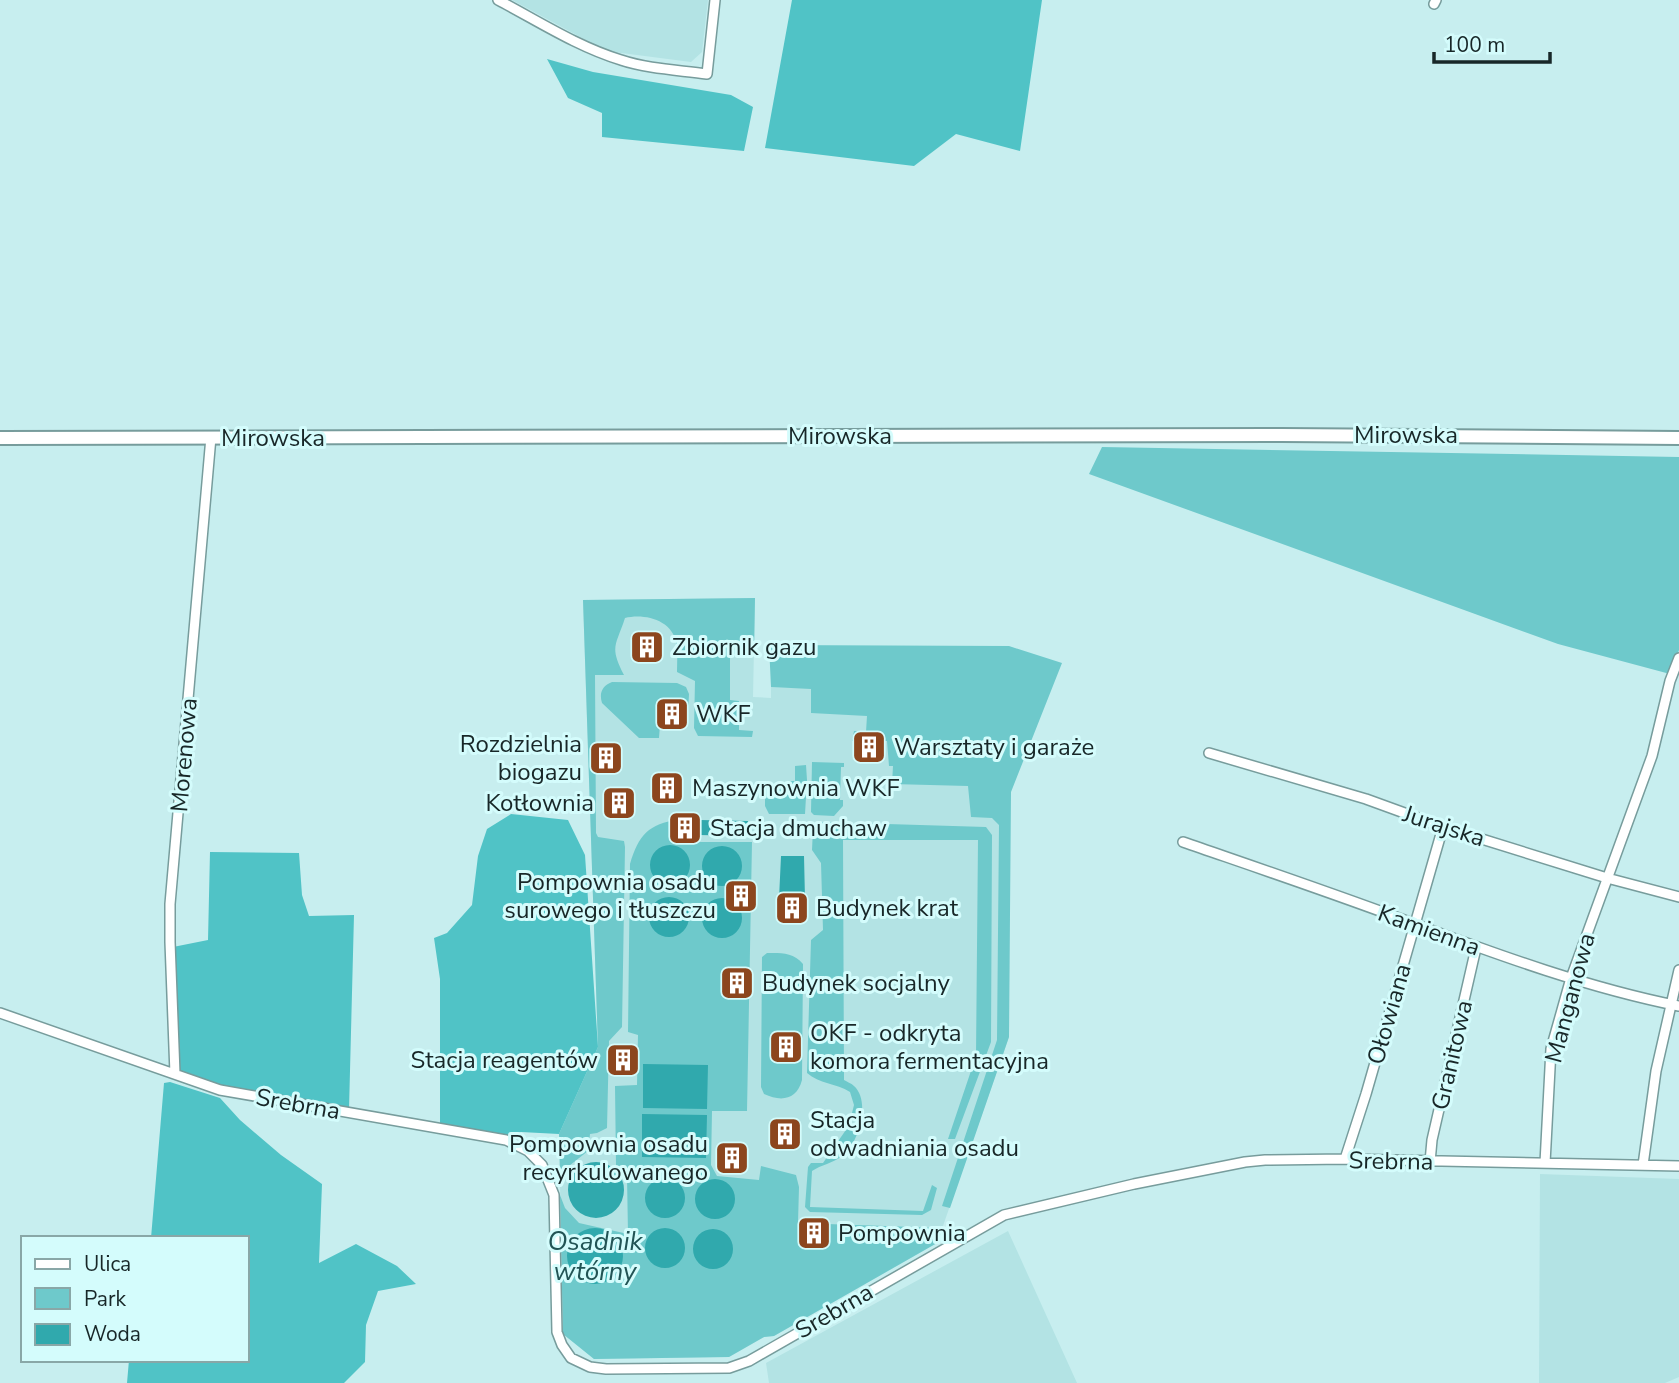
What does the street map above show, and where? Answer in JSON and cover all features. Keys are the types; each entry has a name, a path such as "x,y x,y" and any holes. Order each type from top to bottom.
{"street":[{"path":"498,0 613,58 638,65 707,74 715,0"},
{"name":"Mirowska","path":"0,438 1295,435 1679,438"},
{"name":"Morenowa","path":"175,1074 170,904 211,438"},
{"name":"Manganowa","path":"1545,1163 1551,1049 1571,978 1652,756 1670,681 1679,658"},
{"name":"Jurajska","path":"1209,754 1366,799 1443,827 1679,897"},
{"name":"Ołowiana","path":"1345,1159 1443,827"},
{"name":"Kamienna","path":"1184,842 1476,948 1571,978 1676,1006"},
{"name":"Granitowa","path":"1430,1162 1432,1140 1476,948"},
{"path":"1643,1165 1656,1070 1676,1006 1679,970"},
{"name":"Srebrna","path":"0,1013 220,1090 506,1140 528,1151 542,1165 554,1195 557,1332 570,1358 590,1367 606,1369 729,1368 749,1361 1004,1215 1073,1197 1245,1162 1345,1159 1679,1166"}],"shaded area":[{"path":"512,0 708,0 702,52 691,62 606,51"},
{"path":"792,0 1042,0 1020,151 956,134 914,166 765,148"},
{"path":"547,59 593,72 731,95 753,107 744,151 602,137 602,113 568,98"},
{"path":"755,598 753,697 771,698 771,687 811,688 811,711 1037,725 1010,792 1009,1037 937,1243 774,1336 764,1337 729,1357 594,1359 563,1334 559,1134 598,1047 583,600"},
{"path":"511,814 568,820 585,855 598,1047 559,1134 521,1132 515,1136 440,1125 440,979 434,938 447,933 472,905 478,856 487,829"},
{"path":"210,852 299,853 302,895 309,916 354,915 349,1110 223,1087 172,1070 168,948 208,940"},
{"path":"170,1082 220,1098 240,1120 281,1155 322,1184 319,1263 356,1244 397,1266 416,1284 378,1291 366,1325 365,1362 344,1383 127,1383 129,1362 248,1362 248,1236 151,1236 164,1083"},
{"path":"1540,1174 1679,1179 1679,1377 1665,1383 1539,1383"},
{"path":"1008,1231 1077,1383 769,1383 766,1363"}],"green space":[{"path":"1102,447 1679,457 1679,650 1670,674 1558,644 1089,474"},
{"path":"755,598 754,654 730,654 730,700 739,701 739,730 753,731 752,737 698,736 694,728 695,681 677,672 674,635 656,620 625,618 615,646 624,675 595,675 596,833 598,837 624,841 625,847 622,1027 609,1041 607,1128 590,1134 588,1151 560,1173 559,1134 598,1047 583,600"},
{"path":"769,645 1009,646 1062,663 1011,792 1009,1037 950,1208 942,1206 997,1040 999,825 992,818 971,817 968,786 892,784 893,766 889,766 887,741 852,741 854,731 866,732 867,716 811,713 811,689 771,687"},
{"path":"612,682 677,683 686,687 689,694 688,712 683,713 675,702 666,703 661,711 659,738 639,738 602,703 602,690"},
{"path":"812,762 844,763 844,767 841,767 840,800 843,800 843,806 834,816 814,815 811,812"},
{"path":"806,765 805,814 769,814 765,806 765,784 786,785 787,781 795,781 795,766"},
{"path":"682,819 682,832 691,832 691,842 752,842 747,1111 712,1111 711,1165 717,1176 759,1180 761,1166 796,1175 799,1187 798,1223 943,1228 937,1243 774,1336 764,1337 729,1357 594,1359 563,1334 560,1195 565,1208 579,1223 628,1234 627,1176 616,1165 615,1086 637,1085 638,1035 628,1032 630,864 637,845 646,832 660,824"},
{"path":"821,822 986,827 992,835 991,1042 955,1139 948,1139 976,1056 978,840 843,840 844,1080 853,1085 859,1093 862,1112 858,1133 848,1150 812,1171 810,1207 923,1211 932,1185 937,1188 931,1210 922,1215 810,1212 805,1207 808,1167 811,1163 823,1163 850,1124 854,1125 855,1120 851,1117 854,1105 850,1092 807,1073 811,940 823,930 821,863 812,850 813,829"},
{"path":"767,953 791,955 803,964 802,1080 800,1087 788,1098 764,1094 761,1087 762,957"}],"water":[{"path":"700,820 748,821 747,836 699,835"},
{"path":"670,845 684,851 690,865 684,879 670,885 656,879 650,865 656,851"},
{"path":"722,846 736,852 742,866 736,880 722,886 708,880 702,866 708,852"},
{"path":"781,856 804,856 805,899 779,899"},
{"path":"669,897 683,903 689,917 683,931 669,937 655,931 649,917 655,903"},
{"path":"722,898 736,904 742,918 736,932 722,938 708,932 702,918 708,904"},
{"path":"643,1064 708,1065 707,1109 643,1108"},
{"path":"642,1114 707,1115 706,1158 642,1157"},
{"name":"Osadnik wtórny","path":"596,1162 607,1164 616,1170 622,1179 622,1201 616,1210 607,1216 596,1218 585,1216 576,1210 570,1201 568,1190 570,1179 576,1170 585,1164"},
{"name":"Osadnik wtórny","path":"665,1178 679,1184 685,1198 679,1212 665,1218 651,1212 645,1198 651,1184"},
{"name":"Osadnik wtórny","path":"715,1179 729,1185 735,1199 729,1213 715,1219 701,1213 695,1199 701,1185"},
{"name":"Osadnik wtórny","path":"595,1228 606,1230 615,1236 621,1245 621,1267 615,1276 606,1282 595,1284 584,1282 575,1276 569,1267 567,1256 569,1245 575,1236 584,1230"},
{"name":"Osadnik wtórny","path":"665,1228 679,1234 685,1248 679,1262 665,1268 651,1262 645,1248 651,1234"},
{"name":"Osadnik wtórny","path":"713,1229 727,1235 733,1249 727,1263 713,1269 699,1263 693,1249 699,1235"}],"place":[{"name":"Zbiornik gazu","path":"647,647"},
{"name":"WKF","path":"672,714"},
{"name":"Warsztaty i garaże","path":"869,747"},
{"name":"Rozdzielnia biogazu","path":"606,758"},
{"name":"Maszynownia WKF","path":"667,788"},
{"name":"Kotłownia","path":"619,803"},
{"name":"Stacja dmuchaw","path":"685,828"},
{"name":"Pompownia osadu surowego i tłuszczu","path":"741,896"},
{"name":"Budynek krat","path":"792,908"},
{"name":"Budynek socjalny","path":"737,983"},
{"name":"OKF - odkryta komora fermentacyjna","path":"786,1047"},
{"name":"Stacja reagentów","path":"623,1060"},
{"name":"Stacja odwadniania osadu","path":"785,1134"},
{"name":"Pompownia osadu recyrkulowanego","path":"732,1158"},
{"name":"Pompownia","path":"814,1233"}]}
